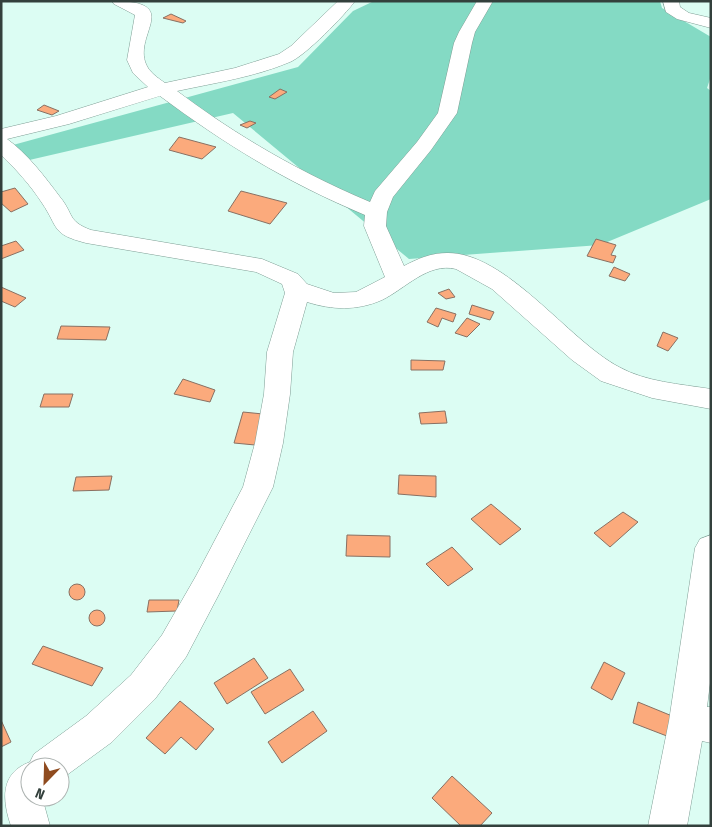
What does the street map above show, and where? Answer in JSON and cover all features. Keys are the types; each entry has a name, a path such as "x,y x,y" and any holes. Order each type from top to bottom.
{"street":[{"path":"120,1 142,12 144,17 136,54 136,64 144,75 195,114 256,154 334,195 376,212"},
{"path":"1,136 62,120 162,89 239,72 285,58 296,50 347,1"},
{"path":"398,280 375,226 376,212 383,196 424,146 447,113 467,32 485,1"},
{"path":"671,1 672,9 683,16 711,23"},
{"path":"1,144 18,160 53,202 62,223 71,230 86,236 262,266 290,279 296,286 280,352 277,394 269,443 258,488 174,646 143,687 99,730 61,757"},
{"path":"296,289 322,299 347,301 372,295 428,263 442,259 463,262 511,290 539,313 573,347 599,368 615,376 650,387 711,399"},
{"path":"667,826 699,723 711,548"},
{"path":"26,807 31,826"}],"green space":[{"path":"374,1 660,1 662,8 711,37 711,76 707,88 711,91 711,199 600,245 409,259 233,113 12,164 2,148 298,67 353,11"}],"building":[{"path":"171,14 186,21 183,23 163,18"},
{"path":"280,89 287,92 275,99 269,97"},
{"path":"44,105 59,111 52,115 37,110"},
{"path":"250,121 256,123 247,128 240,125"},
{"path":"179,137 216,147 202,159 169,150"},
{"path":"15,188 28,204 11,212 1,203 1,192"},
{"path":"241,191 287,203 270,224 228,211"},
{"path":"596,239 616,245 611,255 616,256 613,263 587,256"},
{"path":"16,241 24,250 1,259 1,246"},
{"path":"614,267 630,274 625,281 609,276"},
{"path":"1,287 26,298 15,307 1,301"},
{"path":"449,289 455,297 446,299 438,293"},
{"path":"472,305 494,312 490,320 469,314"},
{"path":"436,308 456,314 453,322 442,318 438,327 427,322"},
{"path":"467,318 480,324 467,337 455,333"},
{"path":"61,326 110,327 106,340 57,339"},
{"path":"663,332 678,338 668,351 657,346"},
{"path":"411,360 445,361 443,370 411,370"},
{"path":"183,379 215,390 210,402 174,394"},
{"path":"44,394 73,394 69,407 40,407"},
{"path":"445,411 447,423 421,424 419,413"},
{"path":"243,412 263,414 255,445 234,443"},
{"path":"399,475 436,476 436,497 398,494"},
{"path":"112,476 109,490 73,491 76,477"},
{"path":"491,504 521,529 500,545 471,519"},
{"path":"623,512 638,522 610,547 594,533"},
{"path":"347,535 390,536 390,557 346,556"},
{"path":"452,547 473,569 448,586 426,564"},
{"path":"77,584 83,586 85,592 83,598 77,600 71,598 69,592 71,586"},
{"path":"149,600 179,600 177,611 147,612"},
{"path":"97,610 103,612 105,618 103,624 97,626 91,624 89,618 91,612"},
{"path":"43,646 103,668 92,686 32,664"},
{"path":"254,658 268,678 227,704 214,683"},
{"path":"604,662 625,673 612,700 591,688"},
{"path":"290,669 304,690 265,714 251,692"},
{"path":"180,701 214,729 196,750 181,737 165,754 146,738"},
{"path":"638,702 677,718 672,738 633,723"},
{"path":"313,711 327,731 282,763 268,742"},
{"path":"1,720 11,742 1,747"},
{"path":"452,776 492,813 480,826 461,826 432,798"}]}
